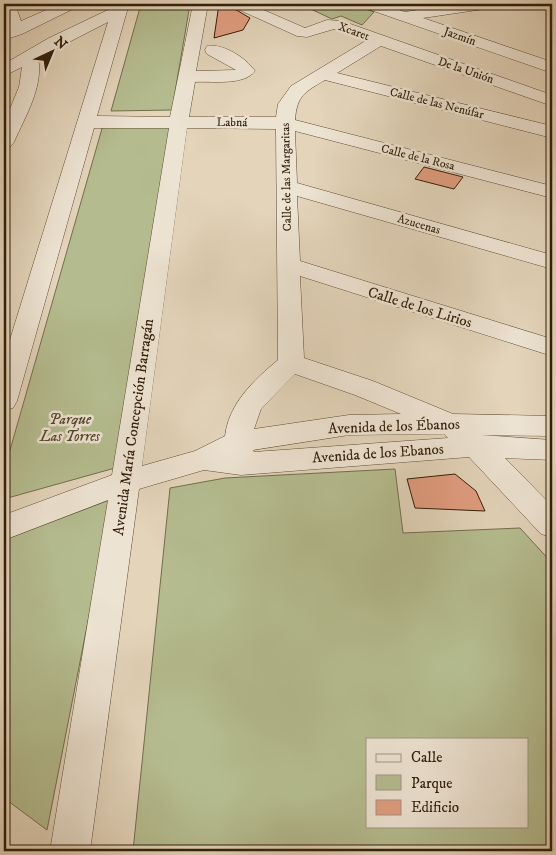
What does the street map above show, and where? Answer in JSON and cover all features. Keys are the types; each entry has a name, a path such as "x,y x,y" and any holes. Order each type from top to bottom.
{"street":[{"path":"8,4 10,33 72,4"},
{"name":"Avenida María Concepción Barragán","path":"70,851 179,121 200,4"},
{"name":"Xcaret","path":"238,4 301,33 311,32 328,24 336,24 379,40"},
{"name":"Jazmín","path":"367,4 552,68"},
{"path":"404,16 484,4"},
{"path":"4,400 120,8"},
{"path":"31,59 120,8"},
{"path":"6,70 31,59 94,37 111,36"},
{"name":"Calle de las Margaritas","path":"291,363 285,123 287,104 290,97 322,74 379,40"},
{"name":"De la Unión","path":"379,40 552,101"},
{"path":"187,78 238,75 246,72 239,63 212,50"},
{"path":"4,142 29,83 31,59"},
{"name":"Calle de las Nenúfar","path":"322,74 552,132"},
{"path":"85,122 179,121"},
{"name":"Labná","path":"179,121 285,123"},
{"name":"Calle de la Rosa","path":"285,123 552,192"},
{"name":"Azucenas","path":"286,186 552,262"},
{"name":"Calle de los Lirios","path":"288,265 552,348"},
{"path":"239,453 238,430 246,409 268,383 291,363 364,388 450,424 476,446 552,525"},
{"name":"Avenida de los Ébanos","path":"239,453 349,425 552,426"},
{"name":"Avenida de los Ebanos","path":"124,482 204,459 239,453 476,446 552,450"},
{"path":"4,528 124,482"}],"green space":[{"path":"141,4 190,4 172,110 111,111"},
{"path":"300,4 353,4 374,12 362,25 341,16 332,19"},
{"name":"Parque Las Torres","path":"103,125 174,125 115,468 4,499 4,471"},
{"path":"395,469 403,533 520,528 552,563 552,851 133,851 170,488 225,478"},
{"path":"112,499 47,830 4,798 4,540"}],"building":[{"path":"219,4 226,4 250,18 243,30 214,38"},
{"path":"424,167 463,177 454,189 415,179"},
{"path":"455,474 476,491 485,511 415,508 407,479"}]}
